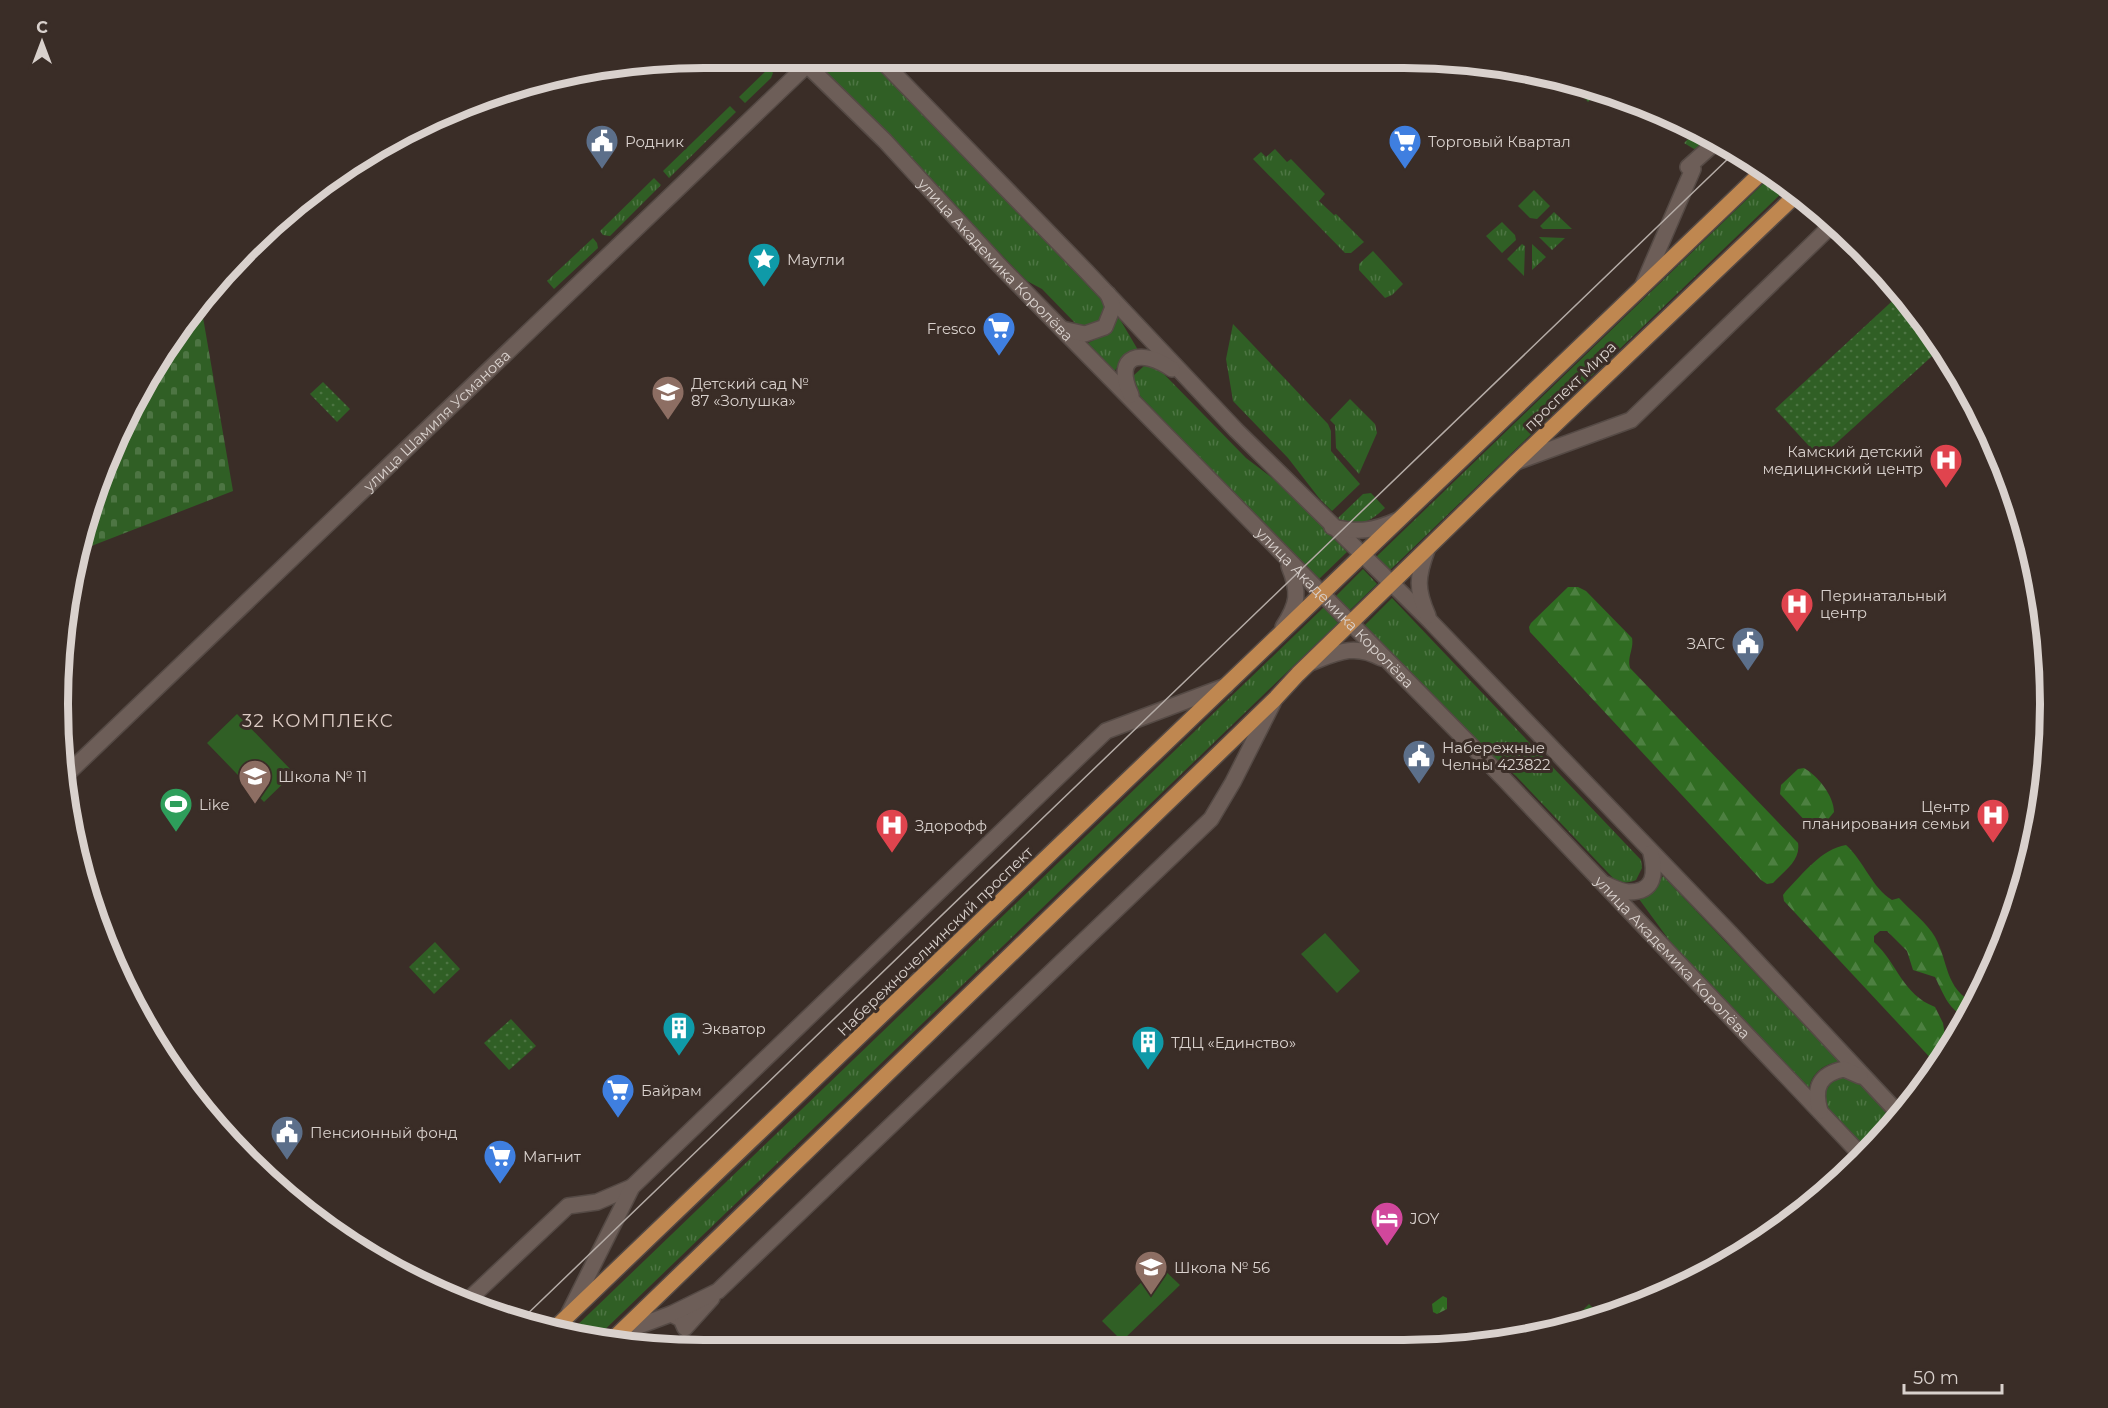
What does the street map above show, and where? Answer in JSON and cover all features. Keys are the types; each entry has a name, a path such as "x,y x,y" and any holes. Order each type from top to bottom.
{"main road":[{"name":"проспект Мира","path":"1342,574 1758,175"},
{"name":"проспект Мира","path":"1350,624 1791,199"},
{"name":"Набережночелнинский проспект","path":"560,1324 1342,574"},
{"path":"619,1335 1350,624"}],"street":[{"name":"улица Шамиля Усманова","path":"71,770 802,68"},
{"name":"улица Академика Королёва","path":"810,68 890,145 999,265 1504,779 1857,1151"},
{"path":"889,68 1332,527 1430,621 1731,934 1895,1109"},
{"path":"1643,285 1693,169 1688,167 1711,147"},
{"path":"1516,462 1631,420 1828,229"},
{"path":"1062,329 1085,334 1105,327 1113,307 1108,294"},
{"path":"1135,403 1123,379 1125,368 1131,360 1142,356 1159,360 1194,385"},
{"path":"1332,527 1349,531 1365,531 1398,520"},
{"path":"1427,550 1418,581 1420,596 1430,621"},
{"path":"1280,632 1294,610 1296,595 1295,581 1285,558"},
{"path":"1310,663 1338,652 1353,650 1369,652 1387,662"},
{"path":"472,1297 568,1206 597,1202 632,1186 1106,731 1228,685"},
{"path":"622,1335 718,1291 1211,819 1233,782 1275,699"},
{"path":"1603,883 1627,892 1641,890 1649,884 1654,874 1652,853"},
{"path":"1821,1113 1816,1098 1825,1076 1844,1069 1866,1079"},
{"path":"568,1317 632,1186"}],"green space":[{"path":"769,68 773,73 771,78 745,103 739,97"},
{"path":"820,68 878,68 1104,301 1106,308 1101,321 1084,327 1077,325 1042,289 1027,281"},
{"path":"1579,92 1594,96 1588,102"},
{"path":"730,106 736,112 669,178 663,171"},
{"path":"1691,136 1705,144 1694,149 1684,143"},
{"path":"1275,149 1287,162 1291,159 1325,194 1319,201 1334,215 1336,214 1364,242 1351,253 1345,253 1253,159 1261,152 1266,157"},
{"path":"654,178 661,185 610,236 603,235 600,231"},
{"path":"1766,181 1782,193 1388,572 1375,558"},
{"path":"1534,190 1550,206 1537,219 1530,218 1518,206"},
{"path":"1554,212 1572,229 1543,229 1540,226"},
{"path":"1502,222 1515,235 1516,240 1502,253 1486,236"},
{"path":"1539,237 1565,238 1552,250"},
{"path":"593,238 598,248 554,289 547,281"},
{"path":"1522,244 1525,246 1524,276 1507,259"},
{"path":"1532,244 1546,257 1532,270"},
{"path":"1373,251 1403,284 1392,295 1385,298 1359,270 1359,264"},
{"path":"1895,299 1935,353 1820,458 1775,409"},
{"path":"202,313 233,491 87,548 101,499 133,422 175,350"},
{"path":"1118,316 1138,350 1124,357 1114,372 1086,344 1108,333"},
{"path":"1233,324 1328,424 1331,431 1331,451 1360,484 1332,511 1288,458 1233,401 1226,359"},
{"path":"1144,366 1158,368 1246,458 1284,487 1347,552 1318,580 1136,392 1133,387 1133,376"},
{"path":"323,382 350,409 337,422 310,394"},
{"path":"1350,399 1375,424 1377,433 1359,474 1336,448 1335,425 1330,420"},
{"path":"1371,493 1385,508 1375,517 1357,524 1344,522 1338,518 1363,494"},
{"path":"1363,569 1377,584 1349,611 1335,597"},
{"path":"1568,587 1578,587 1586,591 1632,638 1630,668 1798,843 1794,860 1773,883 1767,884 1761,880 1530,632 1531,623"},
{"path":"1392,598 1641,860 1642,868 1636,880 1624,882 1613,878 1516,776 1466,733 1363,627"},
{"path":"1324,607 1338,623 602,1332 575,1327"},
{"path":"237,714 294,773 264,802 207,743"},
{"path":"1804,768 1824,787 1833,806 1834,812 1821,828 1816,829 1810,826 1780,794 1781,785 1798,769"},
{"path":"1846,845 1885,895 1892,900 1899,898 1928,927 1939,946 1952,982 1968,1000 1960,1014 1948,1002 1935,977 1913,970 1907,951 1887,931 1880,931 1874,936 1874,942 1908,987 1935,1007 1943,1023 1945,1038 1932,1060 1784,901 1783,895 1786,891 1813,863 1837,847"},
{"path":"1663,876 1840,1062 1819,1070 1812,1079 1809,1089 1672,944 1639,899 1654,889"},
{"path":"1325,933 1360,971 1337,993 1301,954"},
{"path":"435,942 460,969 434,994 409,967"},
{"path":"511,1019 536,1046 509,1070 484,1043"},
{"path":"1839,1077 1855,1081 1863,1086 1890,1115 1862,1146 1827,1110 1824,1100 1826,1091"},
{"path":"1159,1265 1180,1285 1123,1340 1102,1321"},
{"path":"1443,1296 1447,1298 1447,1309 1437,1314 1433,1312 1432,1304"},
{"path":"1589,1304 1596,1311 1576,1317"}],"tram line":[{"path":"526,1315 1729,157"}],"place":[{"name":"Родник","path":"602,170"},
{"name":"Торговый Квартал","path":"1405,170"},
{"name":"Маугли","path":"764,288"},
{"name":"Fresco","path":"999,357"},
{"name":"Детский сад № 87 «Золушка»","path":"668,421"},
{"name":"Камский детский медицинский центр","path":"1946,489"},
{"name":"Перинатальный центр","path":"1797,633"},
{"name":"ЗАГС","path":"1748,672"},
{"name":"Набережные Челны 423822","path":"1419,785"},
{"name":"Школа № 11","path":"255,805"},
{"name":"Like","path":"176,833"},
{"name":"Центр планирования семьи","path":"1993,844"},
{"name":"Здорофф","path":"892,854"},
{"name":"Экватор","path":"679,1057"},
{"name":"ТДЦ «Единство»","path":"1148,1071"},
{"name":"Байрам","path":"618,1119"},
{"name":"Пенсионный фонд","path":"287,1161"},
{"name":"Магнит","path":"500,1185"},
{"name":"JOY","path":"1387,1247"},
{"name":"Школа № 56","path":"1151,1296"}],"district":[{"name":"32 КОМПЛЕКС","path":"318,721"}]}
